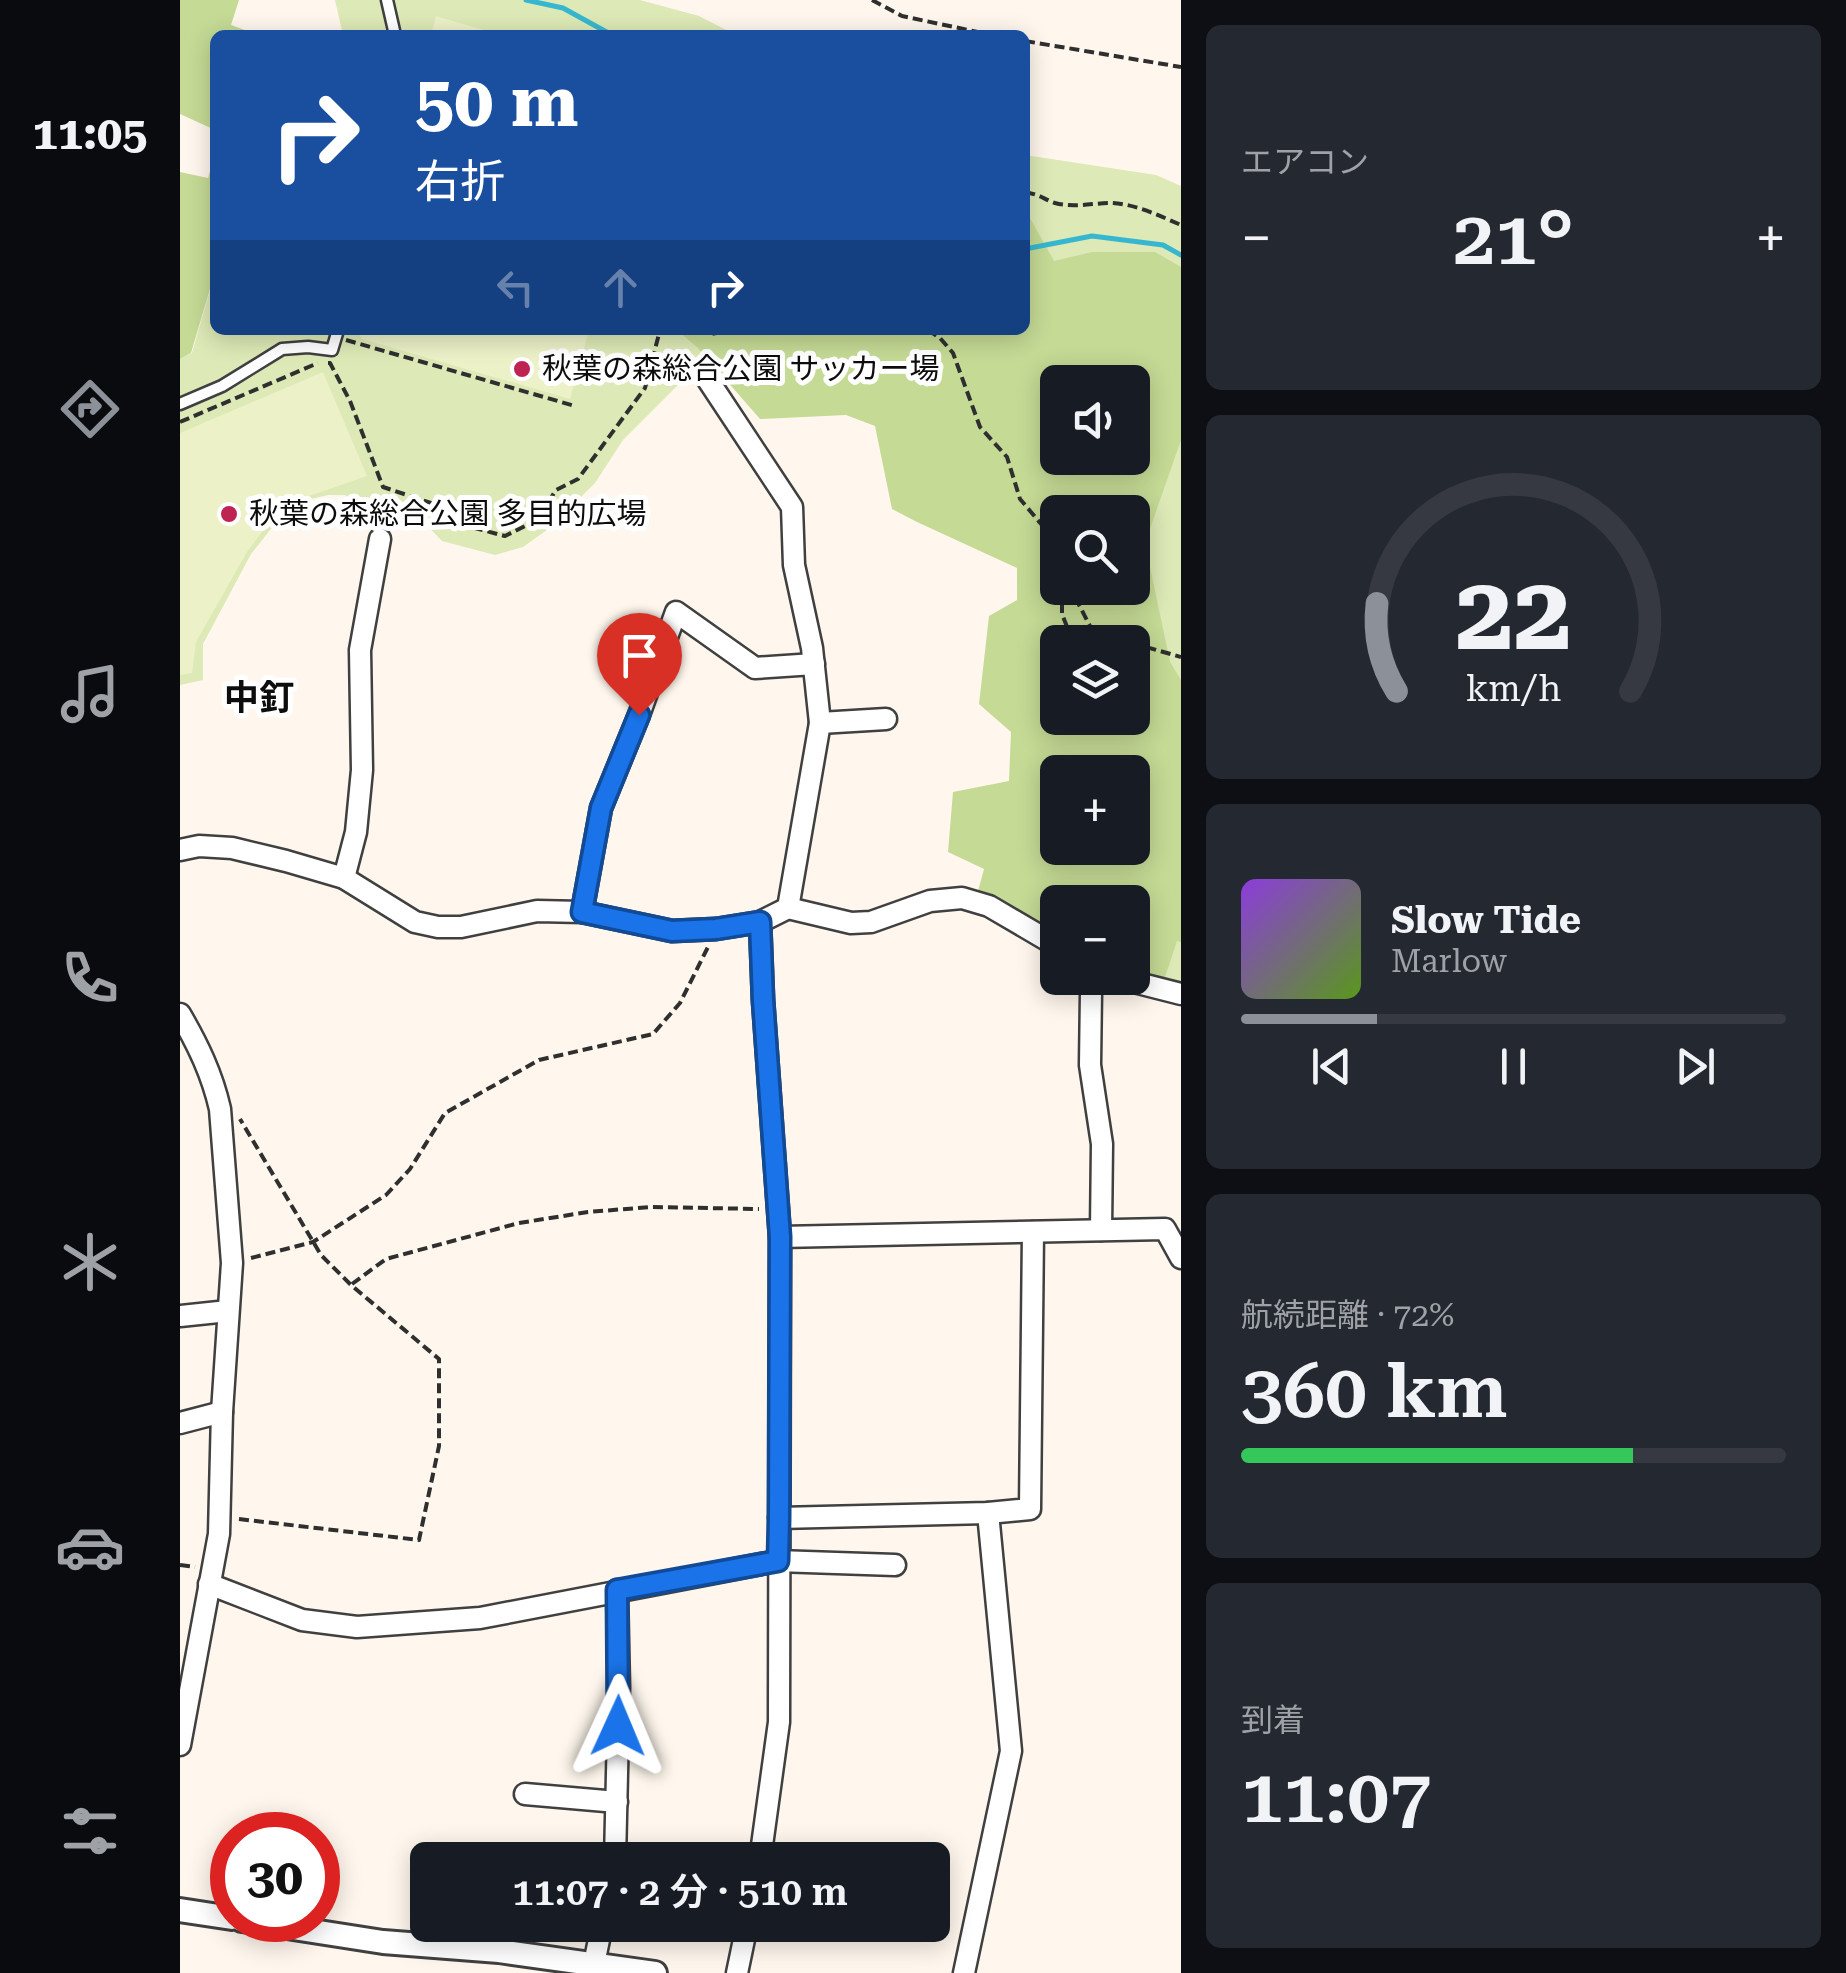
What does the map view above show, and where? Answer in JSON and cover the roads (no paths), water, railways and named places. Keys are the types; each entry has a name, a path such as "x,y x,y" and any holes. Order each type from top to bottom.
{"street":[{"path":"708,380 792,507 794,565 814,664 820,723 788,908"},
{"path":"344,878 356,832 362,770 360,650 380,539"},
{"path":"582,912 601,808 676,612 755,668 814,664"},
{"path":"820,723 886,720"},
{"path":"180,850 199,846 232,848 344,878 415,922 438,927 460,927 537,912 582,912 672,931 716,929 760,922 788,908 850,923 870,922 930,902 962,898 990,906 1040,936"},
{"path":"760,922 780,1237 778,1722 762,1842"},
{"path":"1150,986 1181,994"},
{"path":"1091,995 1090,1065 1102,1144 1101,1230"},
{"path":"180,1014 204,1056 220,1109 232,1263 218,1534 180,1745"},
{"path":"780,1237 1165,1229 1181,1258"},
{"path":"779,1518 1030,1509 1033,1232"},
{"path":"180,1316 228,1311"},
{"path":"180,1423 222,1412"},
{"path":"964,1973 1010,1751 988,1513"},
{"path":"209,1584 302,1620 357,1627 480,1618 778,1561 895,1565"},
{"path":"616,1842 617,1590"},
{"path":"525,1794 617,1802"},
{"path":"180,1910 210,1915"},
{"path":"340,1935 499,1951 655,1973"},
{"path":"594,1964 599,1942"},
{"path":"737,1973 744,1942"}],"lane":[{"path":"386,0 394,30"},
{"path":"180,404 222,386 282,349 332,350 342,335"}],"waterway":[{"path":"526,0 563,8 603,30"},
{"path":"1030,248 1092,236 1163,245 1181,255"}],"place":[{"name":"秋葉の森総合公園 サッカー場","path":"522,369"},
{"name":"秋葉の森総合公園 多目的広場","path":"229,514"}],"district":[{"name":"中釘","path":"259,698"}]}
